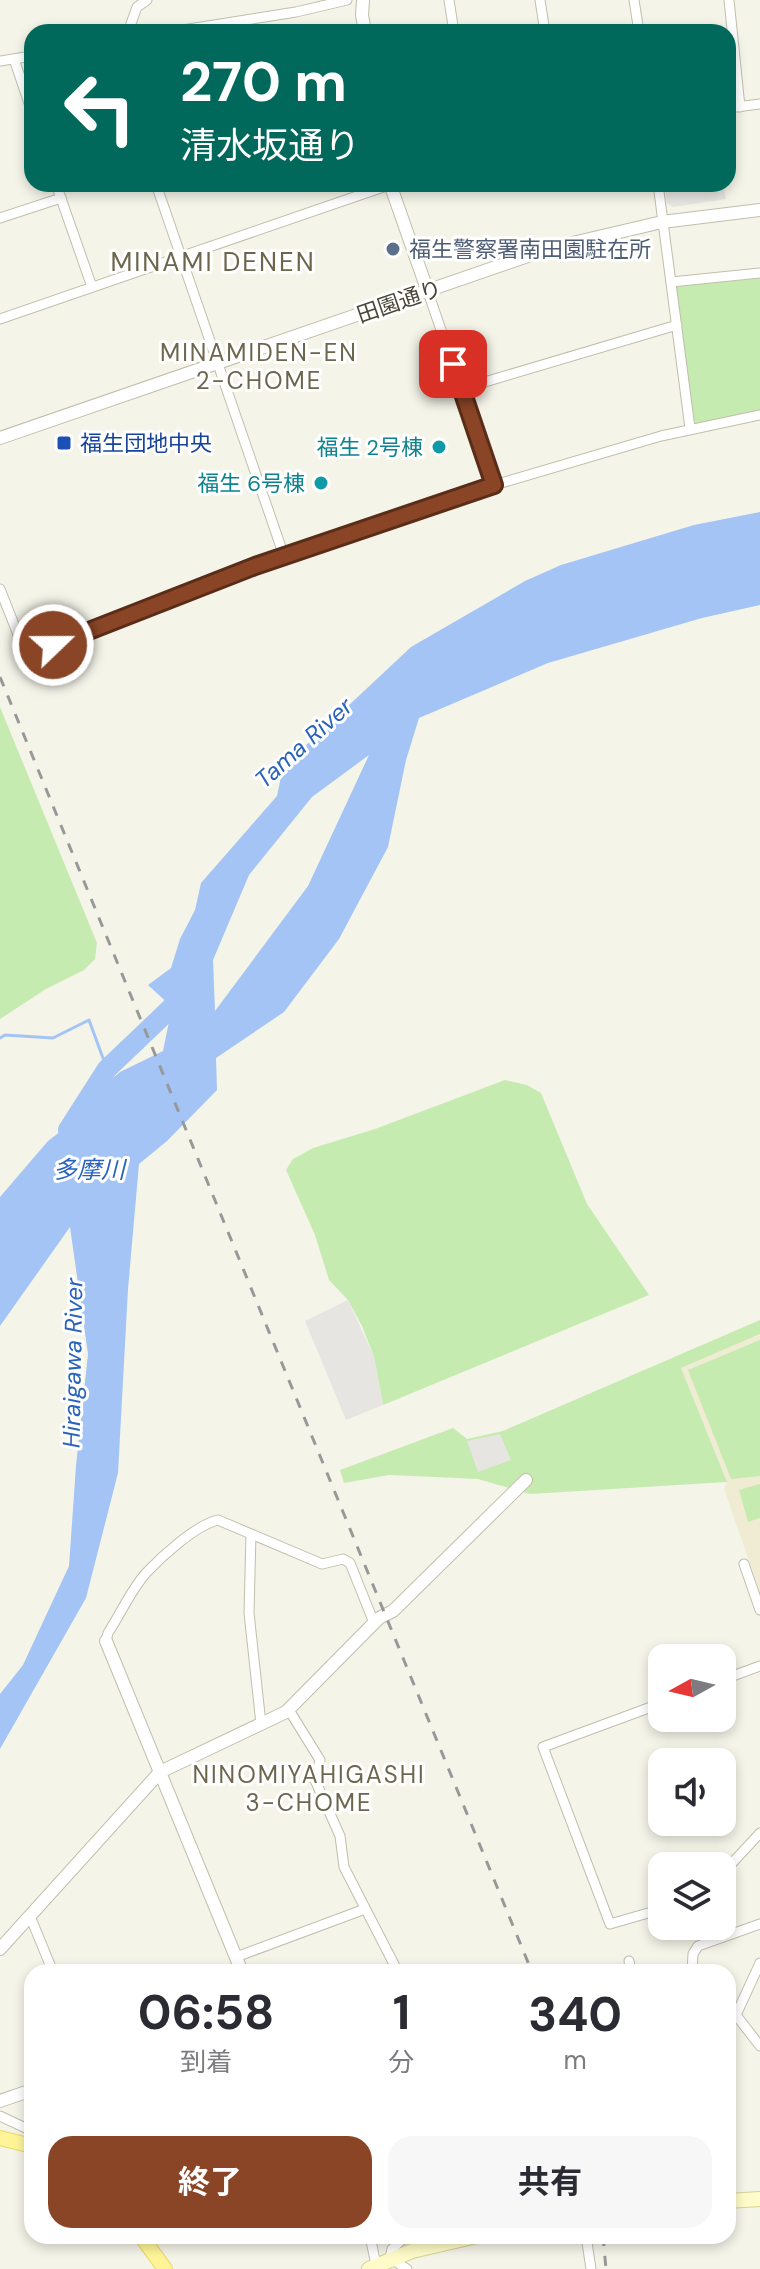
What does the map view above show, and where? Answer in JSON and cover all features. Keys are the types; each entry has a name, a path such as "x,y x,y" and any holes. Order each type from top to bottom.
{"main road":[{"path":"0,2138 24,2144"},
{"path":"736,2200 760,2199"},
{"path":"147,2244 165,2269"},
{"path":"373,2267 390,2258 445,2244"}],"street":[{"path":"131,24 137,7 147,0"},
{"path":"220,24 347,0"},
{"path":"363,0 364,24"},
{"path":"449,0 453,24"},
{"path":"540,0 544,24"},
{"path":"634,0 638,24"},
{"path":"729,0 731,24"},
{"path":"0,61 24,57"},
{"path":"14,59 24,88"},
{"path":"736,68 740,107"},
{"path":"736,107 760,104"},
{"path":"59,192 92,287"},
{"path":"159,192 284,556"},
{"path":"0,319 368,192"},
{"path":"394,192 494,485"},
{"path":"659,192 690,428"},
{"path":"0,218 61,198"},
{"name":"田園通り","path":"0,438 551,248 662,222 760,210"},
{"path":"671,282 760,273"},
{"path":"461,389 677,325"},
{"path":"0,589 26,655 284,556 494,485 690,428 760,415"},
{"path":"0,1949 160,1772 289,1710 374,1623 393,1611 526,1480"},
{"path":"239,1964 106,1641 108,1633 146,1573 184,1539 218,1520 322,1564 343,1559 350,1563 374,1623"},
{"path":"251,1534 249,1613 261,1724"},
{"path":"744,1564 760,1610"},
{"path":"736,1675 760,1666"},
{"path":"648,1708 543,1747 610,1924 648,1913"},
{"path":"289,1710 320,1760 315,1780 340,1836 344,1867 394,1964"},
{"path":"736,1859 760,1833"},
{"path":"236,1957 365,1909"},
{"path":"30,1916 50,1964"},
{"path":"692,1964 693,1954 698,1946 760,1924"},
{"path":"736,2009 760,1963"},
{"path":"736,2021 760,2046"},
{"path":"0,2101 24,2093"},
{"path":"0,2116 24,2127"},
{"path":"371,2244 373,2267"},
{"path":"397,2244 392,2249 390,2258 407,2269"},
{"path":"587,2244 591,2269"}],"shaded area":[{"path":"665,192 725,192 726,199 673,207 667,203"},
{"path":"348,1300 374,1357 383,1405 346,1420 305,1321"},
{"path":"760,1334 760,1592 724,1489 727,1482 681,1368"},
{"path":"500,1434 511,1460 478,1472 467,1441"}],"green space":[{"path":"760,278 760,414 695,425 674,287"},
{"path":"0,707 97,943 95,959 84,970 46,989 0,1019"},
{"path":"505,1080 527,1085 541,1093 587,1204 649,1295 383,1405 374,1357 362,1326 348,1300 329,1280 315,1235 286,1170 293,1159 313,1148 375,1129"},
{"path":"760,1320 760,1334 681,1368 727,1482 530,1494 478,1479 389,1475 344,1483 340,1470 453,1428 467,1439 503,1431"},
{"path":"760,1340 760,1476 731,1479 688,1370"},
{"path":"760,1484 760,1518 748,1522 739,1490"}],"water":[{"name":"多摩川","path":"760,512 760,605 702,618 548,663 419,718 406,760 388,847 339,939 284,1012 216,1058 217,1090 167,1141 139,1164 128,1289 118,1473 86,1598 0,1749 0,1694 23,1665 69,1566 88,1354 70,1227 0,1326 0,1197 48,1141 73,1122 88,1099 120,1072 163,1051 172,1007 148,985 171,968 180,939 195,910 201,883 277,796 283,767 411,647 525,581 561,565 694,525","holes":["369,755 308,886 215,1011 213,960 249,875 312,797"]}],"waterway":[{"name":"Tama River","path":"68,1130 107,1069 172,1007 182,984"},
{"path":"0,1038 5,1035 53,1038 89,1020 107,1069"}],"railway":[{"path":"0,677 529,1964"},
{"path":"604,2244 606,2269"}],"place":[{"name":"福生警察署南田園駐在所","path":"393,249"},
{"name":"福生団地中央","path":"64,443"},
{"name":"福生 2号棟","path":"439,447"},
{"name":"福生 6号棟","path":"321,483"}],"district":[{"name":"MINAMI DENEN","path":"213,262"},
{"name":"MINAMIDEN-EN 2-CHOME","path":"259,367"},
{"name":"NINOMIYAHIGASHI 3-CHOME","path":"309,1789"}],"route":[{"path":"53,645 255,566 494,485 453,364"}],"water label":[{"name":"Hiraigawa River","path":"73,1363"}]}
